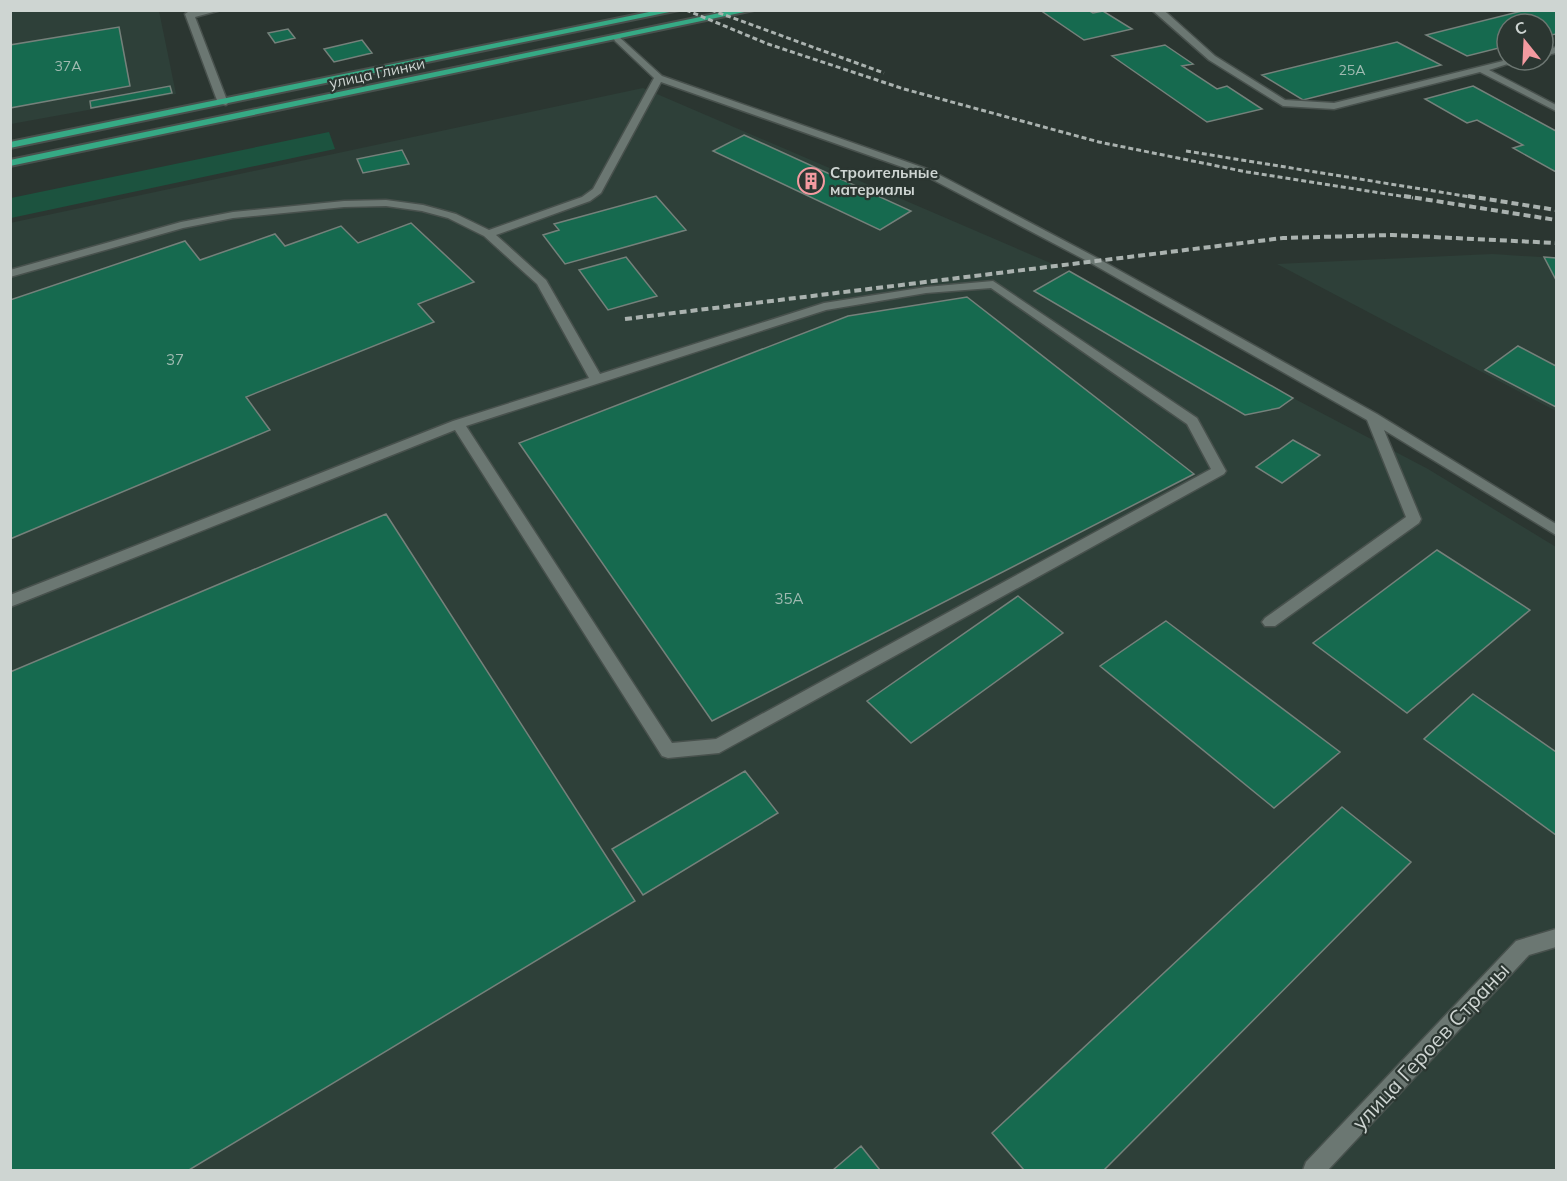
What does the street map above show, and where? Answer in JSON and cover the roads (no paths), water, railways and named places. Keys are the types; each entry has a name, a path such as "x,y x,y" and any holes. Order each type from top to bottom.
{"highway":[{"name":"улица Глинки","path":"10,145 675,10"},
{"name":"улица Глинки","path":"10,163 750,10"},
{"path":"606,25 618,39"}],"lane":[{"path":"217,10 191,12 223,103"},
{"path":"1156,10 1212,58 1283,103 1334,106 1495,65"},
{"path":"618,39 658,78 926,172 1093,260 1372,417 1557,530"},
{"path":"1481,69 1557,108"},
{"path":"488,234 586,199 597,191 658,78"},
{"path":"10,274 207,219 344,204 386,203 423,208 452,216 488,234 542,282 597,380"},
{"path":"10,601 458,424 824,307 926,290 993,284 1192,421 1219,471 718,746 668,751 458,424"},
{"path":"1270,622 1414,519 1372,417"},
{"name":"улица Героев Страны","path":"1314,1170 1523,947 1557,938"}],"railway":[{"path":"686,10 768,44 904,89 1099,142 1247,172 1413,198"},
{"path":"711,10 884,73"},
{"path":"1186,151 1477,198"},
{"path":"1404,196 1556,220"},
{"path":"1468,196 1556,210"},
{"path":"625,319 1283,238 1392,235 1556,243"}],"place":[{"name":"Строительные материалы","path":"811,181"}]}
